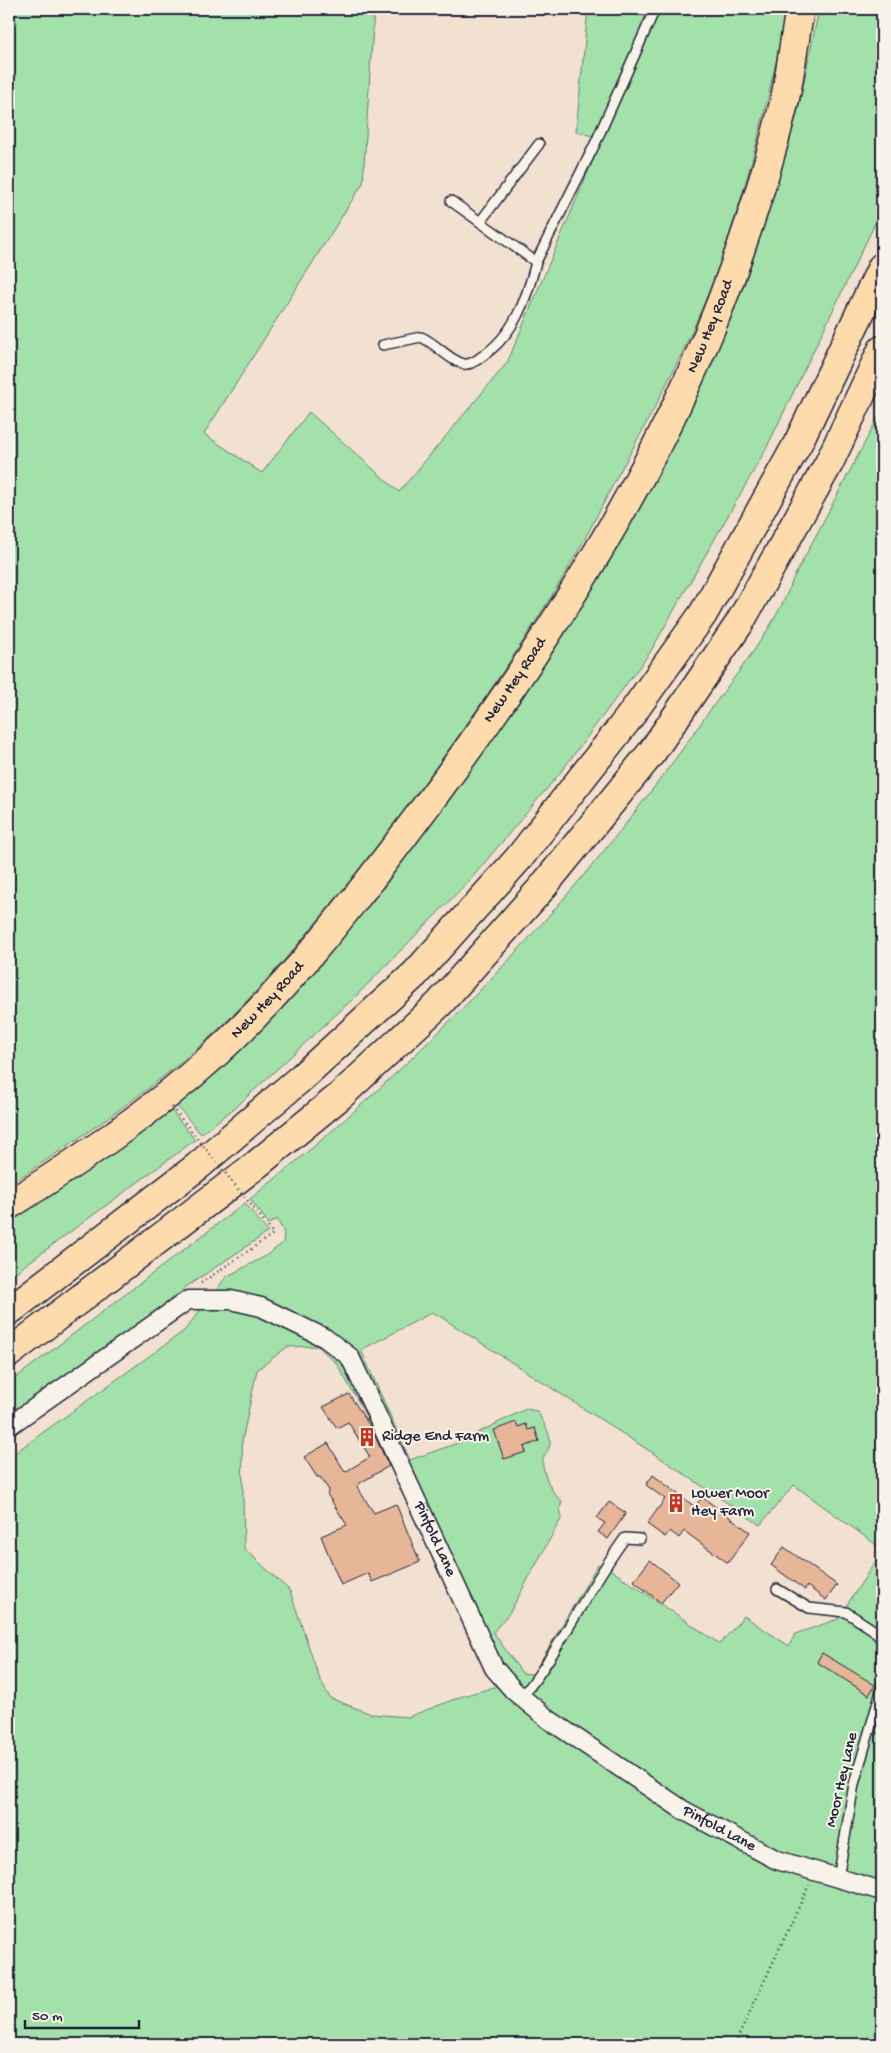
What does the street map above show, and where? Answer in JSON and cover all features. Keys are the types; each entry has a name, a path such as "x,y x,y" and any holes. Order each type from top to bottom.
{"main road":[{"name":"New Hey Road","path":"9,1205 139,1118 212,1056 256,1014 299,968 384,862 429,803 519,676 605,538 632,489 685,386 731,278 769,161 784,101 800,9"},
{"path":"9,1311 198,1166 302,1077 415,974 519,858 628,719 703,614 798,443 882,267"},
{"path":"9,1353 256,1166 340,1096 439,1004 541,889 652,752 739,624 830,463 882,350"}],"street":[{"path":"9,1426 188,1300"},
{"name":"Pinfold Lane","path":"188,1300 231,1300 261,1307 325,1338 350,1357 494,1668 522,1697 548,1719 684,1810 777,1860 882,1891"}],"lane":[{"path":"383,344 421,337 457,362 466,364 475,362 501,342 527,296 536,262 595,144 654,9"},
{"path":"480,222 539,144"},
{"path":"451,201 536,262"},
{"path":"522,1697 538,1677 566,1634 602,1571 625,1538 640,1539"},
{"path":"778,1589 809,1608 846,1612 872,1629 882,1640"},
{"name":"Moor Hey Lane","path":"838,1879 854,1784 882,1688"}],"path":[{"path":"172,1107 273,1234 200,1284 188,1300"},
{"path":"735,2044 805,1890 817,1873"}],"green space":[{"path":"9,9 374,9 363,183 204,434 262,473 309,412 399,492 507,363 602,139 576,131 588,9 787,9 767,99 735,218 714,278 690,336 587,535 497,681 370,855 296,947 242,1006 186,1058 143,1092 9,1185"},
{"path":"819,9 882,9 882,209 765,451 649,654 560,773 470,880 354,998 237,1106 201,1134 177,1106 231,1059 270,1020 377,896 434,820 478,756 677,436 745,283 798,110"},
{"path":"882,410 882,1549 794,1485 760,1525 659,1457 433,1312 361,1350 410,1460 455,1444 526,1409 537,1411 546,1427 550,1444 543,1459 545,1476 555,1494 562,1501 560,1509 562,1517 510,1612 493,1632 522,1673 533,1674 598,1564 611,1570 720,1644 744,1616 789,1646 795,1634 838,1619 882,1551 882,2044 9,2044 9,1457 184,1331 226,1277 264,1257 283,1243 284,1233 277,1219 269,1224 250,1199 315,1146 377,1091 496,974 552,913 657,784 766,633","holes":["318,1346 337,1364 382,1444 484,1669 498,1686 463,1696 408,1717 371,1714 330,1698 320,1680 290,1591 244,1548 242,1441 257,1370 287,1347"]},
{"path":"172,1111 195,1140 9,1277 9,1222"},
{"path":"245,1203 268,1232 183,1289 180,1299 9,1418 9,1383"}],"building":[{"path":"349,1394 371,1428 389,1466 360,1483 357,1487 374,1513 396,1504 420,1562 372,1582 368,1573 341,1585 321,1536 347,1525 327,1494 329,1490 320,1477 317,1477 304,1457 328,1443 345,1472 370,1457 348,1422 337,1428 323,1407"},
{"path":"516,1422 518,1427 526,1424 528,1430 535,1428 539,1441 524,1447 526,1452 504,1459 494,1430"},
{"path":"653,1475 695,1507 702,1497 750,1532 728,1563 684,1531 679,1538 670,1531 665,1537 647,1524 665,1499 646,1485"},
{"path":"609,1502 626,1513 608,1539 598,1532 605,1523 597,1518"},
{"path":"784,1547 837,1585 826,1600 807,1586 805,1590 771,1565"},
{"path":"650,1560 678,1582 661,1603 634,1581"},
{"path":"822,1653 875,1685 869,1695 817,1662"}],"place":[{"name":"Ridge End Farm","path":"367,1437"},
{"name":"Lower Moor Hey Farm","path":"676,1503"}]}
